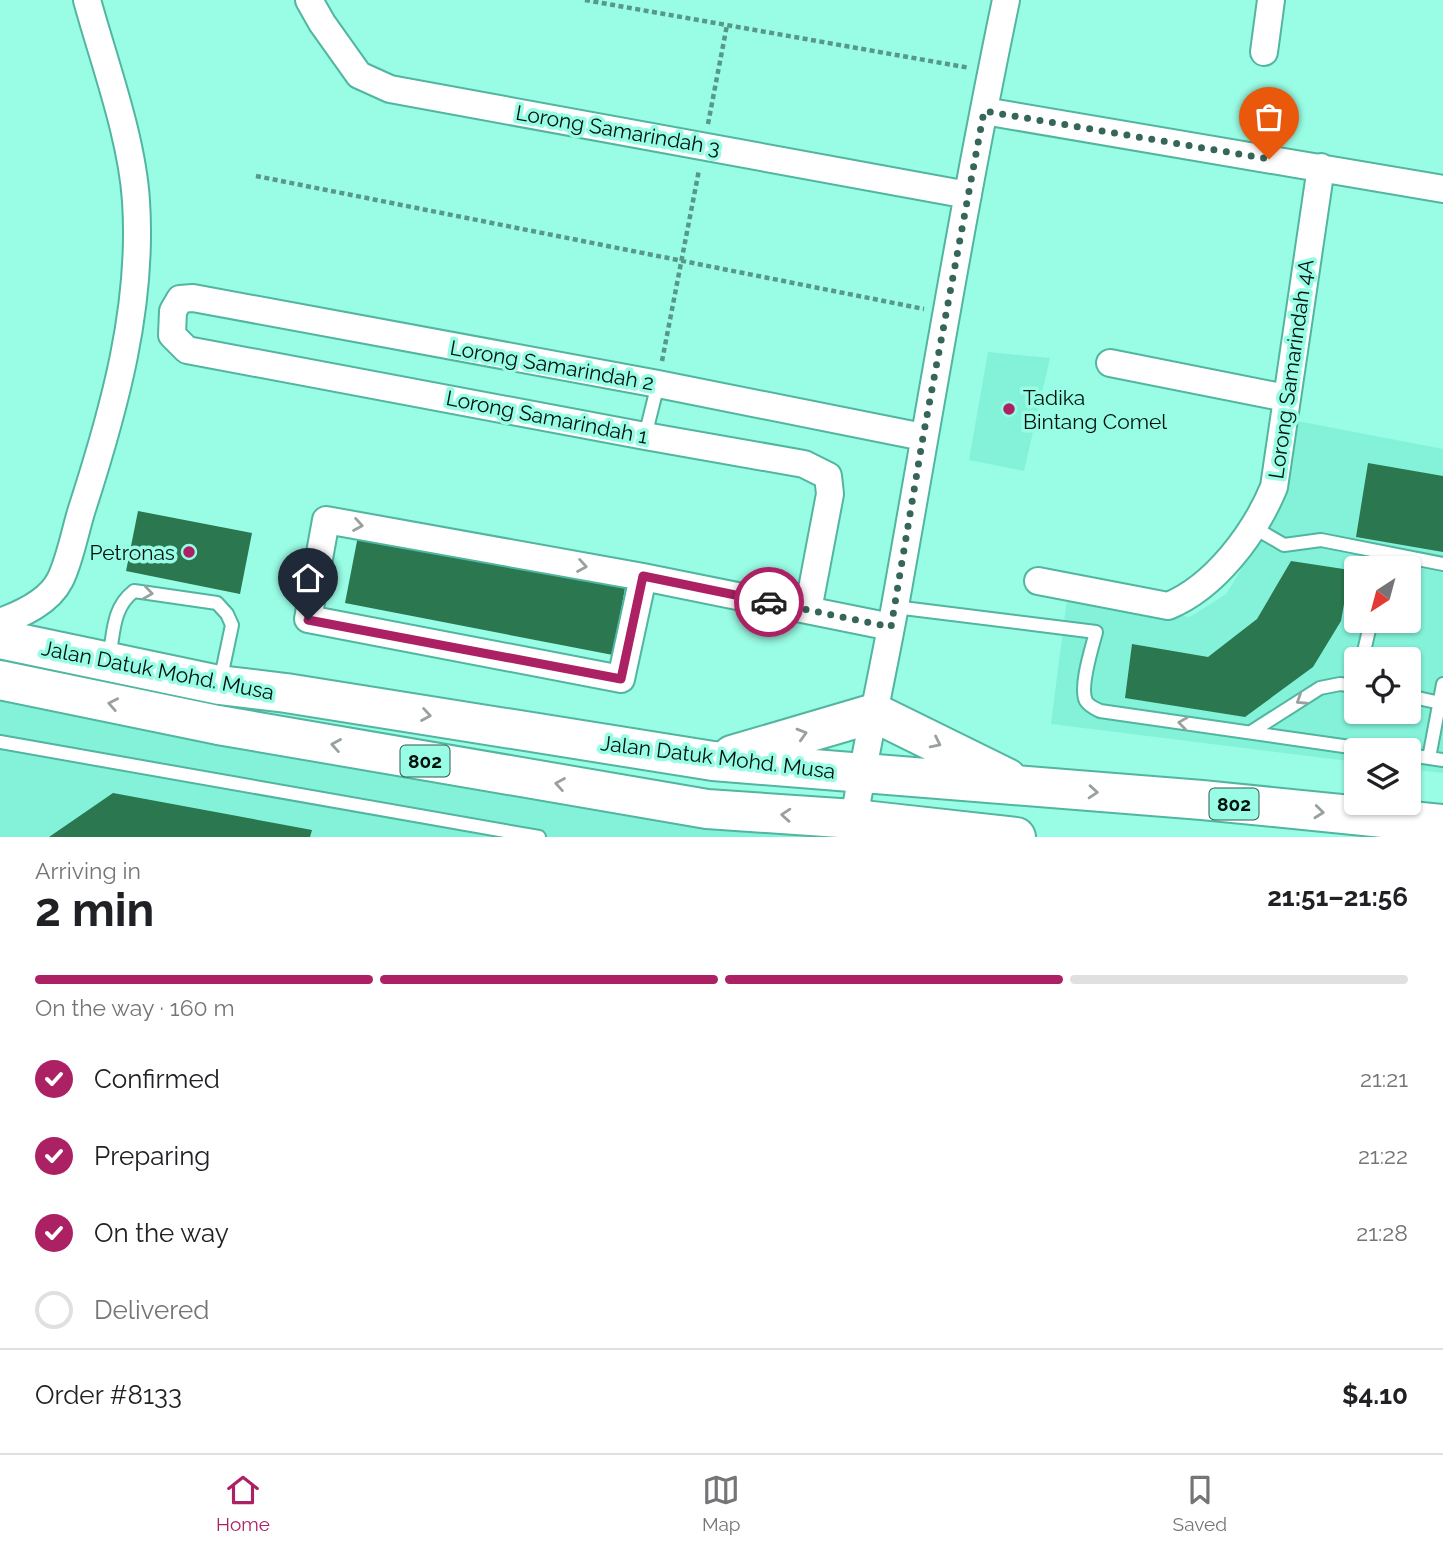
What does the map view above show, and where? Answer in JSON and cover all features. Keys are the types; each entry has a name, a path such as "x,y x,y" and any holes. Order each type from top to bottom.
{"highway":[{"name":"Jalan Datuk Mohd. Musa","path":"0,639 219,685 286,693 713,761 1202,800 1443,824"},
{"name":"Jalan Datuk Mohd. Musa","path":"0,680 218,725 707,809 854,819 1017,837"},
{"path":"713,761 875,713 1025,787"}],"street":[{"path":"0,622 40,602 59,581 91,481 118,383 134,304 136,200 123,129 87,0"},
{"name":"Lorong Samarindah 3","path":"309,0 359,75 390,89 968,195"},
{"path":"854,819 1006,0"},
{"path":"1264,52 1271,0"},
{"path":"984,111 1443,189"},
{"name":"Lorong Samarindah 4A","path":"1038,581 1167,606 1186,598 1213,576 1263,514 1274,487 1321,167"},
{"name":"Lorong Samarindah 2","path":"180,299 207,301 658,384 923,437"},
{"name":"Lorong Samarindah 1","path":"180,299 173,311 172,335 187,350 804,464 828,476 830,494 808,610"},
{"path":"1110,363 1286,398"},
{"path":"643,576 621,679 308,620 326,520 643,576 808,610 893,617"}],"lane":[{"path":"645,436 658,384"},
{"path":"1253,527 1284,545 1321,540 1443,564"},
{"path":"1384,556 1385,552"},
{"path":"108,662 118,607 123,599 134,591 217,603 232,625 219,685"},
{"path":"893,617 1096,632 1084,688 1089,705 1100,711 1344,746"},
{"path":"1251,732 1320,688 1344,684"},
{"path":"1429,758 1443,684"},
{"path":"1421,699 1440,703"},
{"path":"0,742 473,832 538,837"},
{"path":"1421,757 1443,760"}],"path":[{"path":"585,0 991,72"},
{"path":"658,384 727,25"},
{"path":"256,176 946,313"}],"shaded area":[{"name":"Tadika Bintang Comel","path":"988,352 1050,358 1024,471 969,460"},
{"path":"1297,421 1443,449 1443,773 1421,770 1421,738 1344,738 1344,761 1051,724 1067,599 1190,617 1226,594 1259,540"},
{"path":"0,690 888,837 0,837"}],"building":[{"path":"1368,463 1443,476 1443,552 1356,537"},
{"name":"Petronas","path":"138,511 252,533 240,594 126,571"},
{"path":"358,536 625,588 613,655 345,603"},
{"path":"1291,561 1344,569 1341,621 1313,667 1245,717 1125,698 1132,644 1208,657 1257,619"},
{"path":"113,793 312,830 310,837 49,837"}],"way so far":[{"path":"769,602 891,627 923,437 984,111 1269,159"}],"place":[{"name":"Tadika Bintang Comel","path":"1009,409"},
{"name":"Petronas","path":"189,552"}],"route":[{"path":"308,620 621,679 643,576 769,602"}]}
